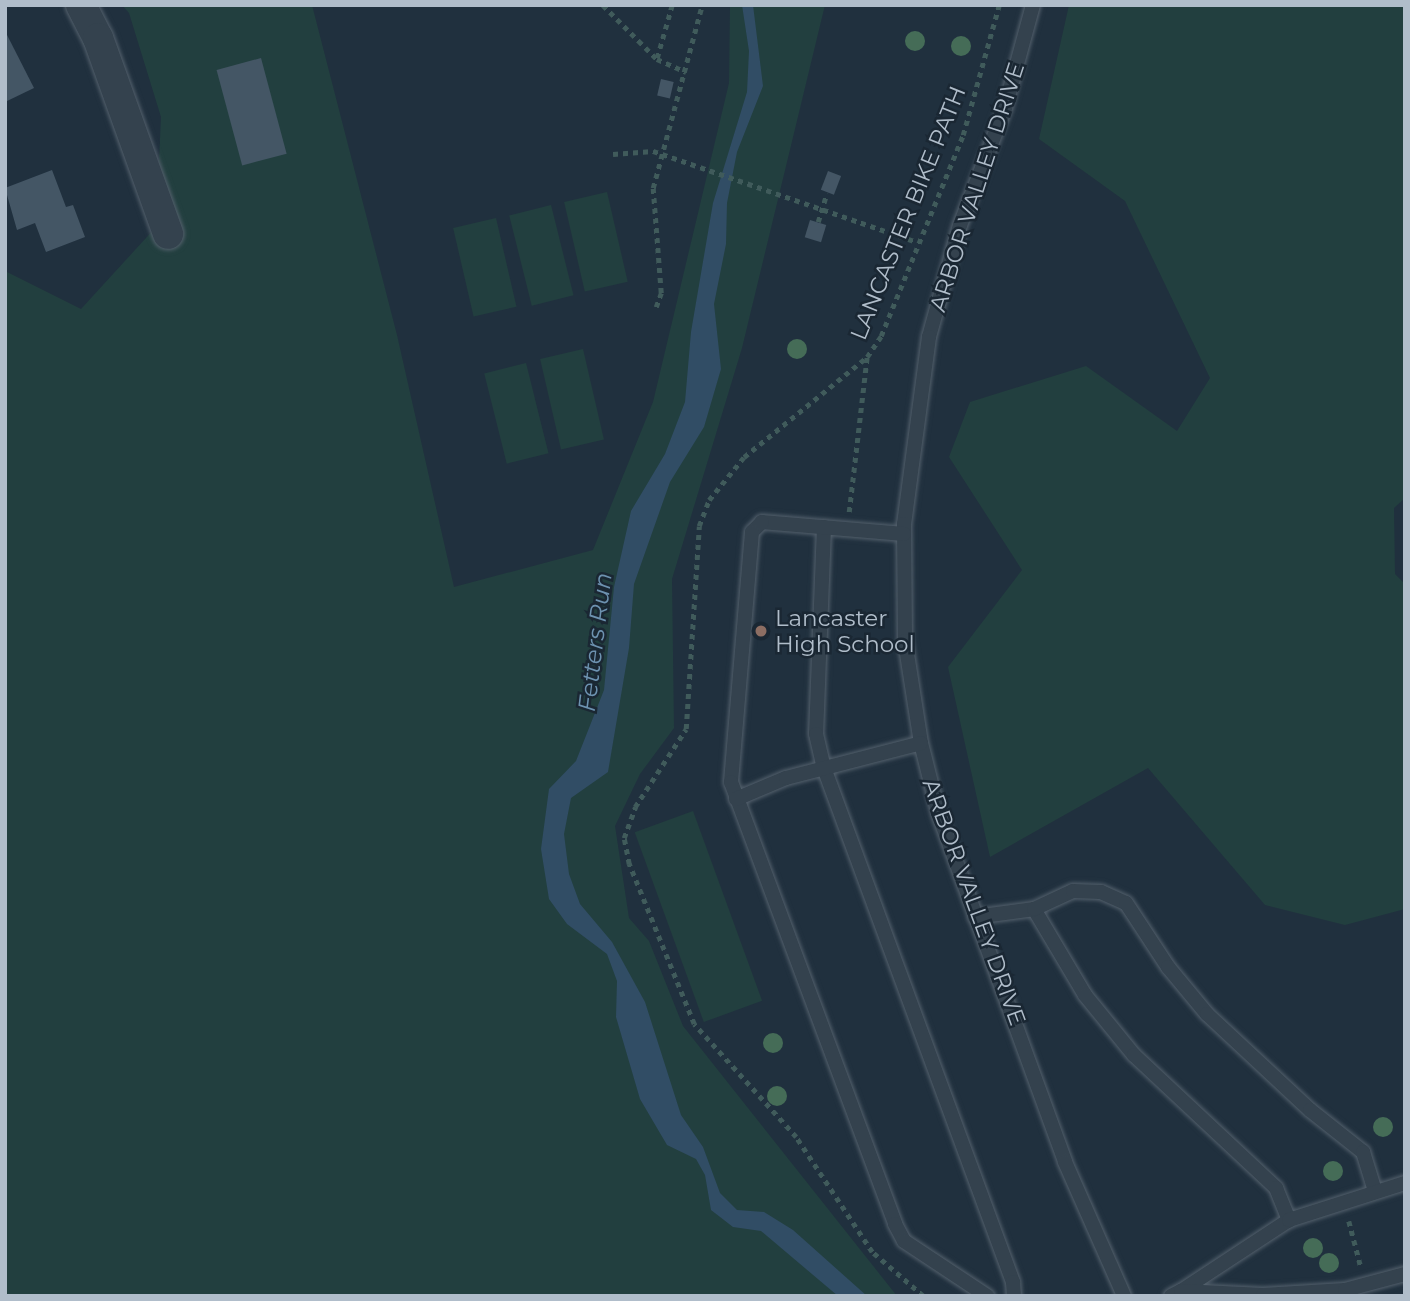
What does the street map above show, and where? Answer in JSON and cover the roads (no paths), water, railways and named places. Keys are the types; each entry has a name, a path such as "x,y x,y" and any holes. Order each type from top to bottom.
{"street":[{"path":"81,5 98,38 168,234"}],"lane":[{"name":"ARBOR VALLEY DRIVE","path":"1033,5 1006,108 939,291 916,407 904,534 905,641 920,743 939,815 1065,1162 1124,1296"},
{"path":"904,534 762,522 752,532 730,764 736,799 895,1224 904,1241 986,1296"},
{"path":"824,527 816,734 824,768 1013,1282 1014,1296"},
{"path":"736,799 824,768 920,743"},
{"path":"975,917 1034,909 1073,891 1101,892 1126,903 1168,967 1207,1014 1310,1110 1363,1152 1375,1191"},
{"path":"1034,909 1085,995 1134,1055 1276,1188 1289,1220"},
{"path":"1176,1294 1289,1220 1324,1205 1405,1183"},
{"path":"1176,1294 1263,1295 1345,1290 1405,1274"}],"water":[{"path":"742,5 753,5 763,86 737,152 727,203 726,244 714,304 721,369 704,427 670,482 634,584 629,648 608,772 571,798 564,834 569,874 580,904 612,942 645,1002 681,1115 703,1147 720,1193 737,1210 764,1212 793,1230 867,1296 838,1296 761,1231 733,1227 711,1210 705,1175 696,1159 667,1145 640,1099 616,1017 617,981 607,954 567,924 549,899 541,849 549,789 576,761 604,690 614,587 631,511 665,454 685,402 691,332 713,203 747,92 749,51"}],"place":[{"name":"Lancaster High School","path":"761,631"}],"water label":[{"name":"Fetters Run","path":"595,642"}]}
